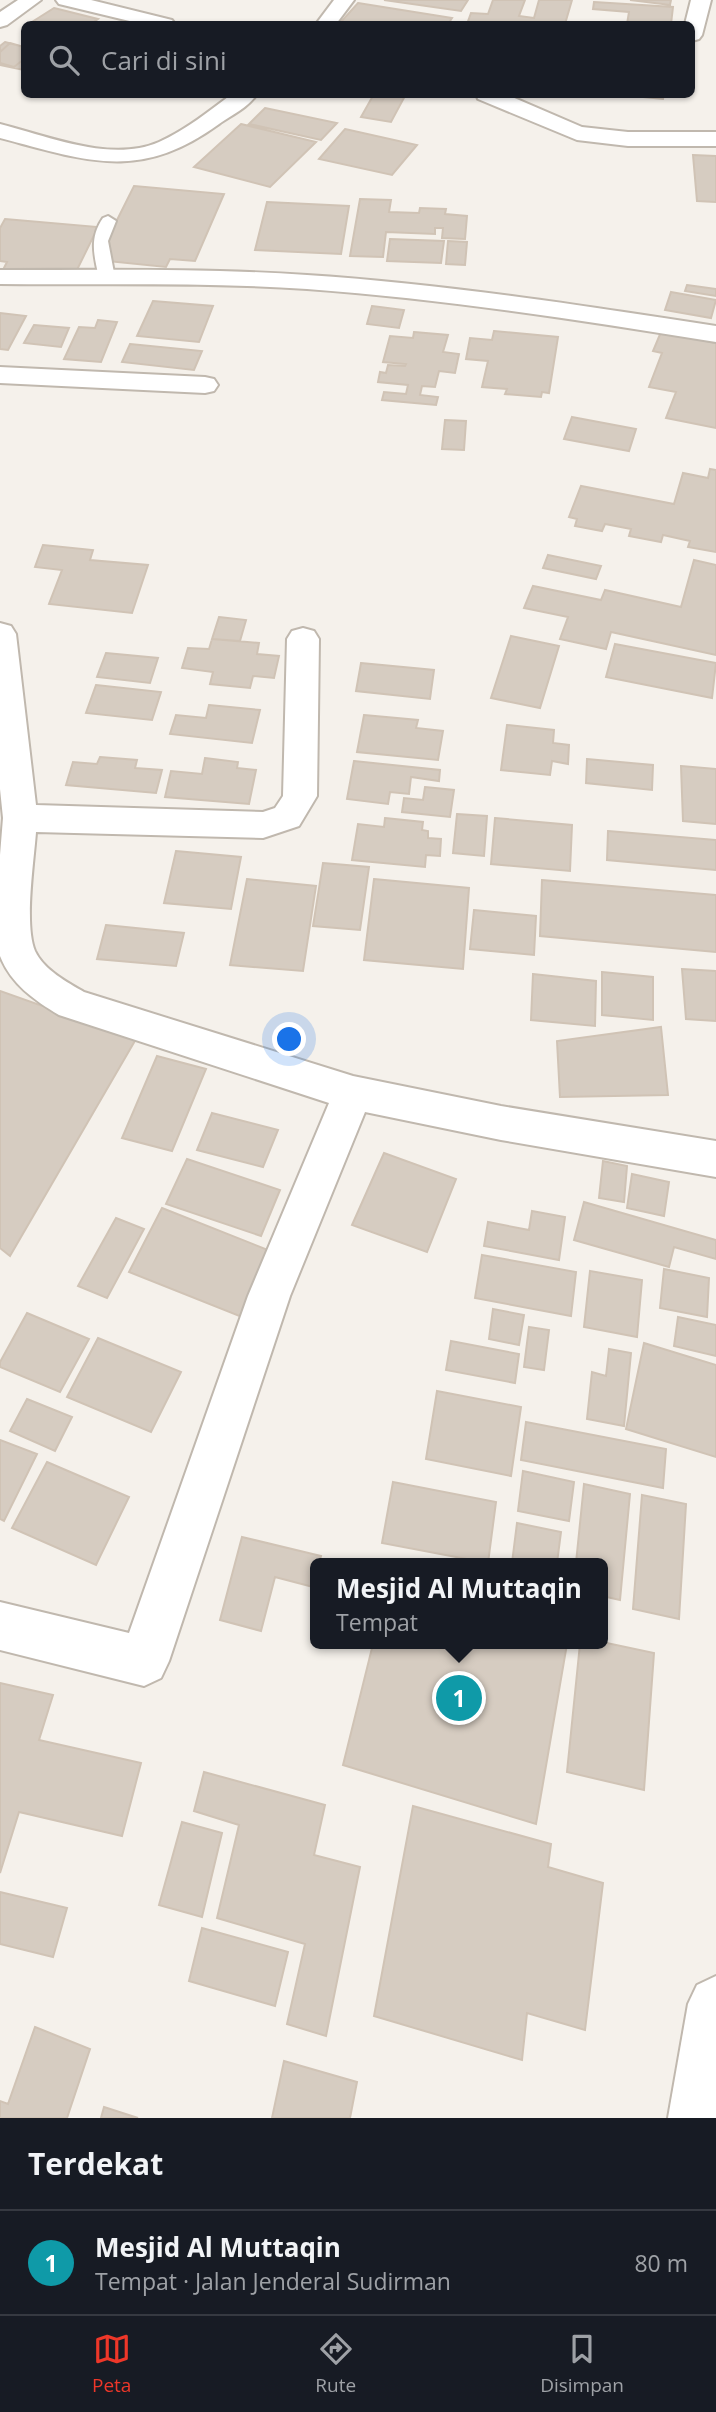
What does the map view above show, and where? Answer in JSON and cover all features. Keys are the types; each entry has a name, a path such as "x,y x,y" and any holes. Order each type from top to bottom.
{"street":[{"path":"0,21 31,0"},
{"path":"66,0 153,21"},
{"path":"328,21 344,0"},
{"path":"695,21 701,0"},
{"path":"0,131 84,151 137,155 164,148 241,98"},
{"path":"495,98 577,133 628,139 716,139"},
{"path":"0,277 192,276 308,282 501,302 716,334"},
{"path":"0,375 205,385"},
{"path":"0,634 20,818 6,936 31,974 72,1004 353,1093 501,1123 716,1159"},
{"path":"20,818 263,825 286,819 300,796 303,639"},
{"path":"0,1626 144,1661 269,1296 353,1093"},
{"path":"697,2118 716,2004"}],"lane":[{"path":"107,278 99,238 108,221"}],"building":[{"path":"384,0 468,0 461,11"},
{"path":"493,0 525,0 519,16 534,18 539,0 572,0 566,21 468,21 471,13 488,14"},
{"path":"630,0 671,0 670,5"},
{"path":"594,2 673,7 671,21 628,21 629,12 593,9"},
{"path":"358,3 452,18 450,21 342,21"},
{"path":"54,8 98,19 95,21 34,21"},
{"path":"5,42 21,46 21,61 14,67 0,63 0,46"},
{"path":"10,43 21,46 21,69 0,65 0,52"},
{"path":"372,98 404,98 391,122 361,117"},
{"path":"265,108 337,123 321,140 249,124"},
{"path":"241,124 316,142 270,187 194,167"},
{"path":"345,129 417,145 392,175 319,159"},
{"path":"693,155 716,156 716,202 697,201"},
{"path":"134,186 224,194 195,261 170,259 166,267 97,260"},
{"path":"360,199 391,200 389,212 419,213 420,208 446,209 445,214 467,216 465,239 442,238 443,228 435,228 435,234 386,232 383,257 350,256"},
{"path":"267,202 349,206 341,254 255,250"},
{"path":"5,219 98,227 74,276 3,270 7,262 0,261 0,228"},
{"path":"390,239 444,241 441,263 387,261"},
{"path":"448,241 467,242 465,265 446,264"},
{"path":"687,285 716,289 716,296 685,291"},
{"path":"671,292 716,300 711,318 665,310"},
{"path":"153,301 213,306 199,342 137,336"},
{"path":"372,306 404,310 399,328 367,324"},
{"path":"0,313 26,316 8,350 0,349"},
{"path":"98,320 117,322 101,362 64,359 79,327 95,328"},
{"path":"34,325 69,328 61,347 24,343"},
{"path":"494,331 558,337 549,393 542,392 541,397 505,394 507,389 482,387 488,361 466,359 470,338 492,340"},
{"path":"414,332 448,335 443,352 459,354 455,373 439,371 435,387 422,386 420,395 438,397 436,405 382,400 384,392 406,394 408,385 378,382 380,372 386,373 388,365 406,364 383,362 390,336 413,338"},
{"path":"661,332 716,343 716,428 666,418 676,392 649,387 662,353 653,351"},
{"path":"130,344 202,351 194,370 122,362"},
{"path":"572,417 636,429 629,451 564,439"},
{"path":"445,420 466,421 464,450 442,449"},
{"path":"710,469 716,470 716,552 688,547 690,541 663,535 661,542 629,536 631,529 605,524 602,531 575,526 577,519 569,517 581,486 674,504 683,473 708,478"},
{"path":"43,545 93,550 90,560 148,565 132,613 49,604 62,570 35,567"},
{"path":"548,555 601,566 596,579 543,568"},
{"path":"694,560 716,565 716,655 611,632 606,649 560,639 568,617 524,608 533,586 601,600 605,590 681,607"},
{"path":"219,617 246,620 240,641 212,639"},
{"path":"511,636 559,646 540,708 491,698"},
{"path":"212,639 259,643 257,654 279,656 274,678 253,676 250,688 210,684 213,672 182,668 188,648 209,649"},
{"path":"615,644 716,663 712,698 606,677"},
{"path":"106,653 158,658 150,683 97,677"},
{"path":"361,663 434,670 430,699 356,691"},
{"path":"96,685 161,692 152,720 86,713"},
{"path":"209,705 260,710 252,743 170,734 176,715 206,718"},
{"path":"364,715 418,720 416,728 443,731 438,760 357,752"},
{"path":"507,725 554,730 553,743 569,745 568,764 552,761 550,775 501,770"},
{"path":"100,757 137,760 135,768 162,770 156,793 66,785 73,762 97,764"},
{"path":"205,758 238,762 237,768 256,770 249,804 165,797 171,771 202,774"},
{"path":"587,759 653,765 652,790 586,783"},
{"path":"354,761 440,770 439,781 411,777 409,794 390,792 388,804 347,799"},
{"path":"681,766 716,769 716,824 683,821"},
{"path":"425,787 454,790 450,817 402,812 404,798 423,800"},
{"path":"457,814 487,816 484,856 453,853"},
{"path":"385,818 423,822 422,830 428,831 428,838 441,839 440,856 426,855 425,867 352,860 358,824 384,827"},
{"path":"495,818 572,825 570,871 491,864"},
{"path":"608,831 716,840 716,870 607,860"},
{"path":"176,851 241,857 231,909 164,903"},
{"path":"323,863 369,867 360,930 313,926"},
{"path":"247,879 316,886 303,971 230,965"},
{"path":"374,879 469,888 463,969 364,960"},
{"path":"542,880 716,895 716,952 540,936"},
{"path":"474,910 536,916 534,955 470,949"},
{"path":"106,925 184,933 176,966 97,959"},
{"path":"682,969 716,971 716,1021 686,1019"},
{"path":"602,972 653,977 653,1020 602,1015"},
{"path":"533,974 596,981 595,1026 531,1020"},
{"path":"0,991 136,1039 10,1256 0,1248"},
{"path":"661,1027 668,1095 560,1097 557,1041"},
{"path":"157,1056 206,1069 172,1151 122,1138"},
{"path":"212,1113 278,1130 263,1167 197,1150"},
{"path":"384,1153 456,1179 427,1252 352,1225"},
{"path":"187,1159 280,1190 261,1236 166,1204"},
{"path":"603,1161 627,1166 624,1202 599,1198"},
{"path":"632,1174 669,1182 664,1216 627,1208"},
{"path":"584,1202 716,1240 716,1259 674,1247 669,1267 574,1240"},
{"path":"162,1208 273,1252 242,1317 129,1272"},
{"path":"532,1211 565,1217 559,1260 484,1246 488,1222 529,1230"},
{"path":"116,1218 144,1229 107,1298 78,1286"},
{"path":"482,1255 576,1272 571,1316 475,1298"},
{"path":"664,1269 709,1278 707,1317 660,1308"},
{"path":"590,1271 642,1280 637,1337 584,1327"},
{"path":"493,1309 524,1315 519,1345 489,1339"},
{"path":"27,1313 89,1339 60,1392 0,1367 0,1362"},
{"path":"678,1317 716,1325 716,1356 674,1346"},
{"path":"529,1327 549,1330 544,1370 524,1367"},
{"path":"98,1338 181,1372 151,1432 67,1397"},
{"path":"451,1341 519,1354 515,1383 446,1370"},
{"path":"644,1343 716,1365 716,1457 626,1429"},
{"path":"609,1349 631,1353 624,1426 587,1419 592,1372 606,1376"},
{"path":"437,1391 521,1407 511,1476 426,1459"},
{"path":"27,1399 72,1417 55,1451 10,1431"},
{"path":"526,1422 666,1449 663,1488 521,1460"},
{"path":"0,1440 37,1454 4,1521 0,1519"},
{"path":"47,1462 129,1497 96,1565 12,1528"},
{"path":"523,1471 574,1482 569,1521 518,1511"},
{"path":"393,1482 496,1502 489,1558 462,1558 382,1543"},
{"path":"584,1484 630,1494 620,1600 608,1597 608,1558 577,1558"},
{"path":"642,1495 686,1504 679,1619 633,1609"},
{"path":"517,1523 561,1532 558,1558 513,1558"},
{"path":"242,1537 321,1556 310,1558 310,1586 275,1577 261,1631 220,1620"},
{"path":"608,1643 654,1653 644,1790 567,1772 579,1649 608,1649"},
{"path":"372,1649 566,1649 536,1824 343,1765"},
{"path":"0,1683 53,1695 39,1740 141,1763 122,1836 19,1812 0,1873"},
{"path":"204,1772 325,1805 314,1855 360,1867 326,2036 287,2024 305,1944 217,1918 239,1825 194,1811"},
{"path":"413,1806 551,1844 548,1867 603,1883 585,2030 527,2013 522,2060 374,2016"},
{"path":"182,1822 222,1833 202,1917 159,1905"},
{"path":"0,1892 67,1908 53,1957 0,1944"},
{"path":"202,1928 288,1952 275,2006 189,1981"},
{"path":"35,2027 90,2049 67,2118 0,2118 0,2101 8,2104"},
{"path":"284,2061 357,2082 350,2118 272,2118"},
{"path":"104,2107 138,2118 101,2118"}],"place":[{"name":"Mesjid Al Muttaqin","path":"459,1698"}]}
